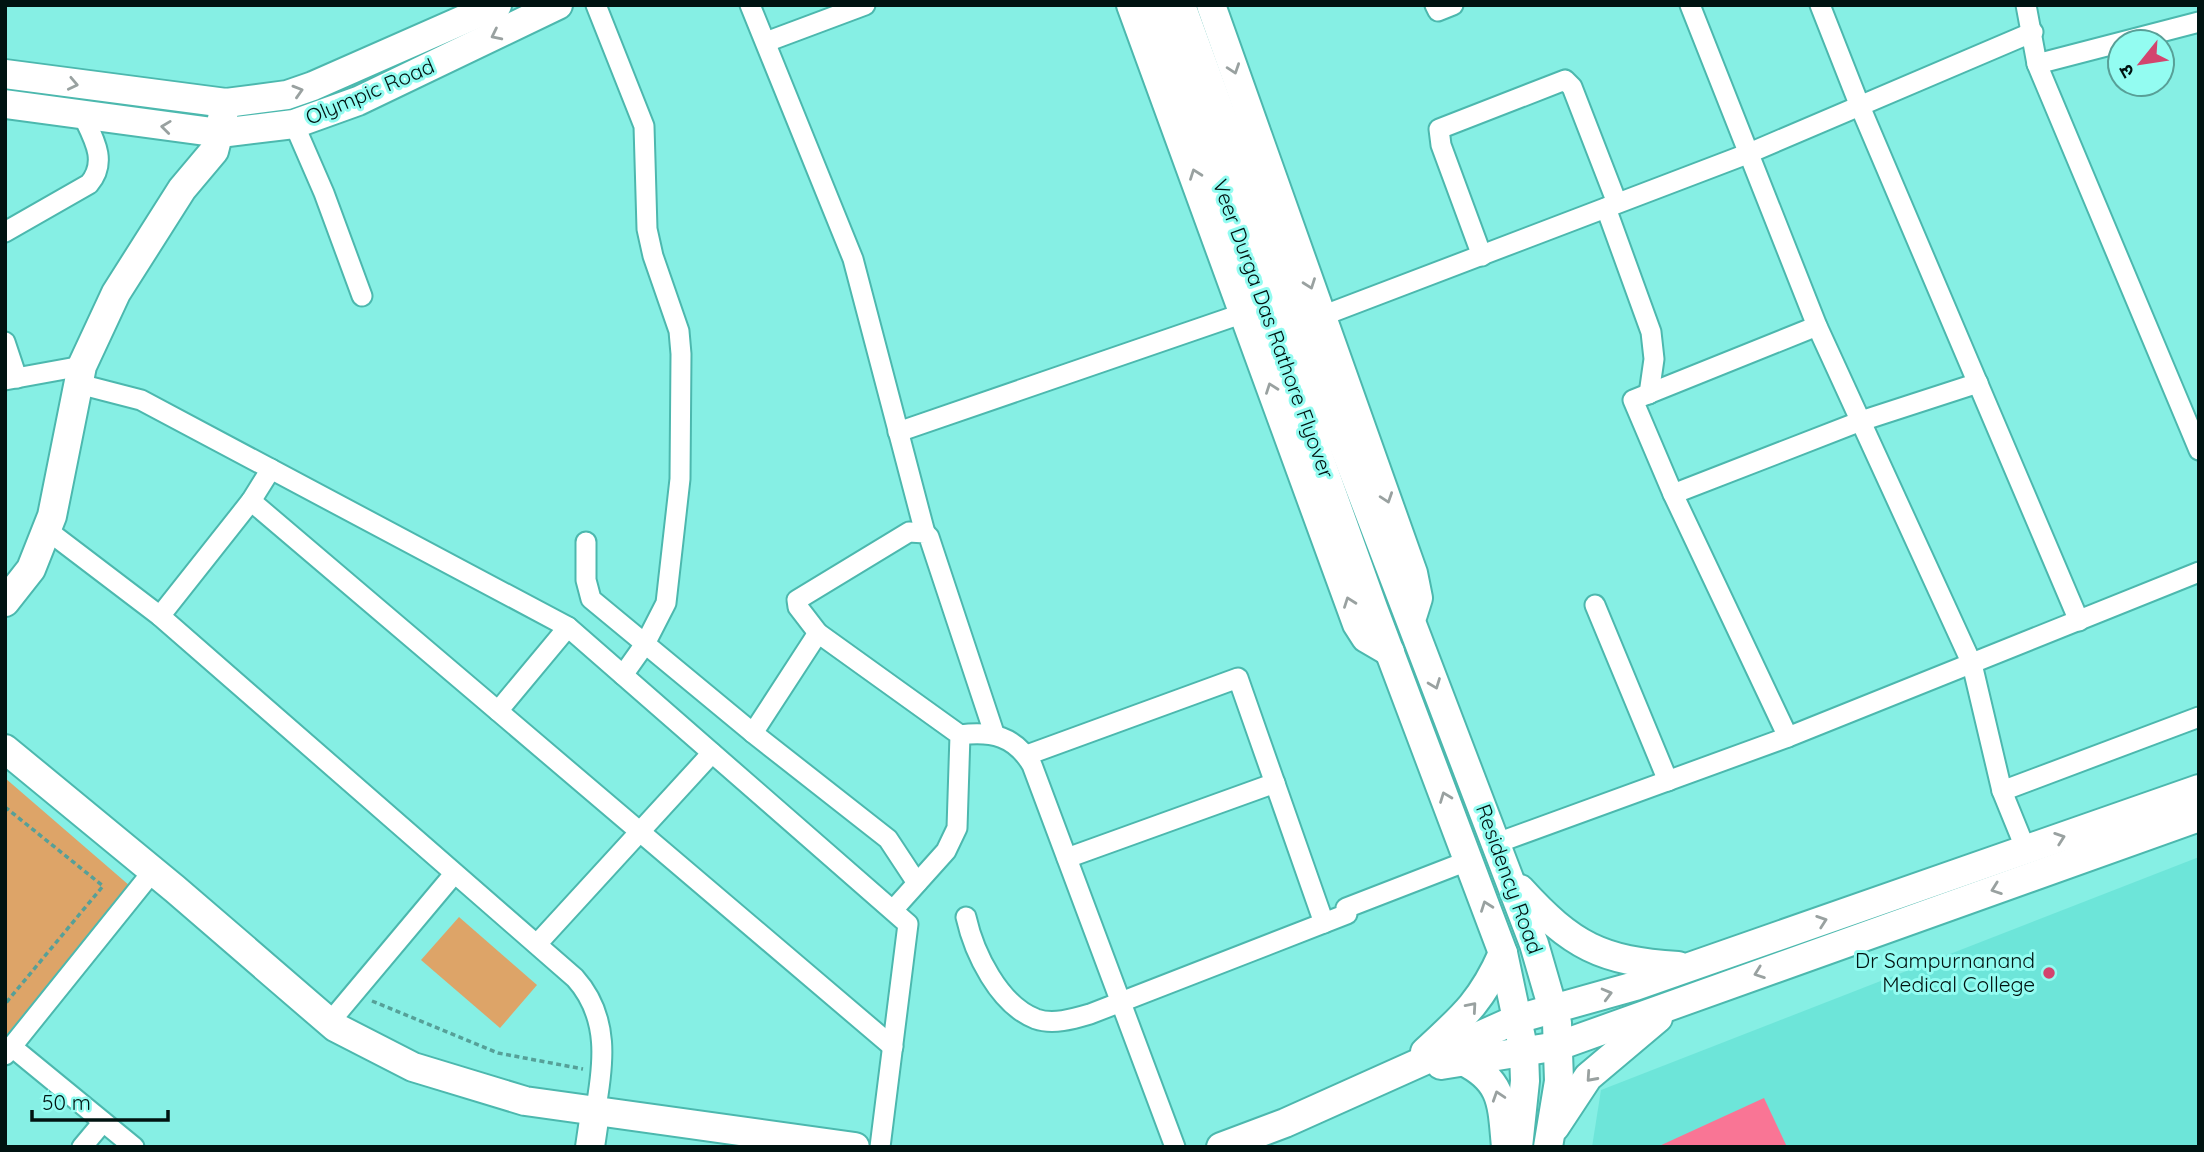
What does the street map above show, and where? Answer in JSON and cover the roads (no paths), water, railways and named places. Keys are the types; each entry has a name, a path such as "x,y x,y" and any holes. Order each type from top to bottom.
{"street":[{"name":"Olympic Road","path":"5,74 226,103 287,94 313,86 497,5"},
{"name":"Olympic Road","path":"5,104 30,105 83,116 220,133 294,124 358,101 558,5"},
{"path":"596,5 643,126 646,139 643,168 647,229 653,256 680,331 678,501 666,603 645,644 623,675"},
{"path":"750,5 853,259 925,533 929,537 994,733"},
{"path":"766,42 864,5"},
{"path":"1131,5 1357,624 1366,638 1390,652"},
{"name":"Veer Durga Das Rathore Flyover","path":"1157,5 1390,652"},
{"name":"Veer Durga Das Rathore Flyover","path":"1181,5 1410,620"},
{"path":"1211,5 1413,573 1418,598 1410,620"},
{"path":"1435,5 1438,11 1453,5"},
{"path":"1690,5 1817,326 1972,664 2002,791 2026,850"},
{"path":"1820,5 1859,104 2079,621"},
{"path":"2026,5 2037,64 2199,450"},
{"path":"2037,64 2199,22"},
{"path":"1322,316 1747,154 2033,32"},
{"path":"1482,256 1441,145 1438,129 1566,80 1572,87 1651,332 1654,359 1649,394"},
{"path":"5,602 31,569 47,530 81,375 116,293 182,189 214,151 226,103"},
{"path":"5,232 89,184 97,174 98,149 83,116"},
{"path":"294,124 324,193 362,296"},
{"path":"898,432 1244,313"},
{"path":"1788,737 1673,494 1633,400 1817,326"},
{"path":"5,342 11,379 81,375 141,400 568,627 908,924 880,1147"},
{"path":"1673,494 1861,421 1978,383"},
{"path":"160,616 251,501 271,469"},
{"path":"251,501 893,1047"},
{"path":"47,530 160,616 537,944 588,994 600,1024 602,1074 590,1147"},
{"path":"925,533 909,532 797,600 798,607 818,633 960,735 994,733 1022,747 1067,858 1175,1147"},
{"path":"586,542 586,580 591,600 888,839 917,883"},
{"path":"1691,967 1641,964 1583,947 1546,916 1520,889 1501,851 1668,781 1788,737 2199,572"},
{"path":"1595,605 1668,781"},
{"name":"Residency Road","path":"1410,620 1501,851 1553,1007 1559,1081 1548,1142"},
{"path":"498,711 568,627"},
{"path":"753,733 818,633"},
{"name":"Residency Road","path":"1390,652 1503,954 1524,1052 1525,1081 1518,1147"},
{"path":"1027,755 1238,678 1324,923"},
{"path":"2002,791 2199,717"},
{"path":"892,910 946,851 957,828 960,735"},
{"path":"5,749 153,871 329,1023 364,1044 413,1067 525,1101 721,1138 855,1147"},
{"path":"537,944 712,753"},
{"path":"1067,858 1275,783"},
{"path":"1221,1147 1285,1123 1517,1019 1691,967 2199,789"},
{"path":"1405,1070 1558,1046 2199,817"},
{"path":"967,918 984,965 1000,989 1026,1014 1037,1019 1063,1021 1347,914 1346,908 1470,860"},
{"path":"134,1147 9,1051 153,871"},
{"path":"329,1023 449,880"},
{"path":"1405,1070 1480,998 1488,988 1503,954"},
{"path":"1548,1142 1588,1077 1680,1001"},
{"path":"1463,1061 1491,1079 1500,1099 1506,1147"},
{"path":"82,1147 103,1122"}],"place":[{"name":"Dr Sampurnanand Medical College","path":"2049,973"}]}
